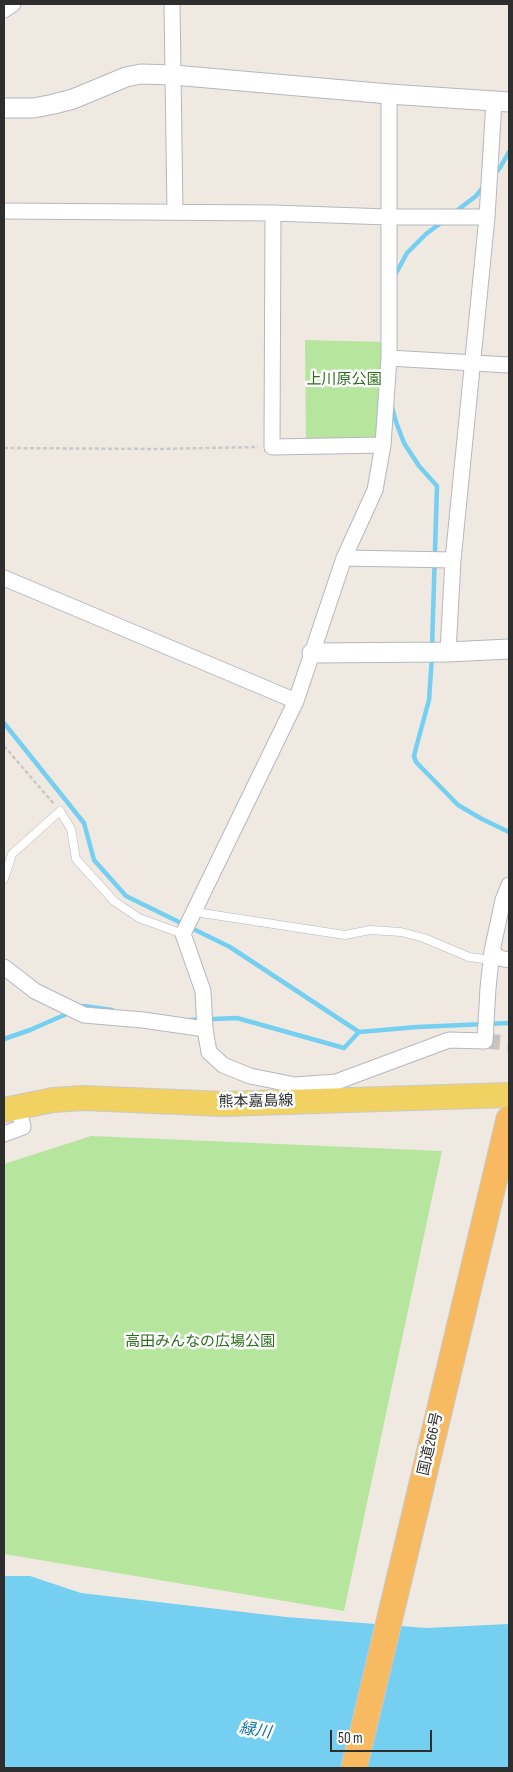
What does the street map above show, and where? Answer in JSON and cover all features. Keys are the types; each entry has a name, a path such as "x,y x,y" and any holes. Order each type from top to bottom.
{"highway":[{"name":"国道266号","path":"354,1768 508,1124"}],"main road":[{"name":"熊本嘉島線","path":"11,1108 53,1100 84,1098 223,1104 509,1095"}],"street":[{"path":"4,10 13,4"},
{"path":"172,4 175,212"},
{"path":"4,108 34,108 54,104 73,99 118,80 141,74 502,101 487,217 453,560 448,652"},
{"path":"389,94 389,358 383,445 375,490 344,558 296,701 183,934 203,991 204,1029 209,1052 222,1065 250,1076 296,1085 336,1082 449,1040 485,1041 492,954 503,900 509,885"},
{"path":"4,211 487,217"},
{"path":"273,213 272,447 383,445"},
{"path":"389,358 509,365"},
{"path":"344,558 453,560"},
{"path":"4,578 296,701"},
{"path":"312,653 448,652 509,649"},
{"path":"492,954 509,960"},
{"path":"4,967 35,991 84,1015 142,1020 204,1029"},
{"path":"4,1134 23,1127 11,1108"}],"lane":[{"path":"4,879 12,854 60,811 71,829 76,859 114,901 139,918 183,934"},
{"path":"194,912 344,935 370,930 401,932 424,938 469,957 484,958 492,954"}],"path":[{"path":"4,448 158,449 272,447"},
{"path":"4,746 60,811"}],"green space":[{"name":"上川原公園","path":"305,340 386,342 380,445 306,442"},
{"name":"高田みんなの広場公園","path":"91,1136 442,1151 344,1611 4,1554 4,1164"}],"water":[{"name":"緑川","path":"4,1576 30,1576 81,1593 286,1617 426,1628 509,1624 509,1768 4,1768"}],"waterway":[{"path":"494,175 509,152"},
{"path":"455,212 476,196 484,186"},
{"path":"394,277 407,253 426,234 442,222"},
{"path":"392,407 404,443 419,466 437,486 432,648"},
{"path":"432,656 429,700 414,756 416,762 458,805 509,832"},
{"path":"4,723 84,823 94,860 126,896 230,947 359,1032 417,1027 509,1023"},
{"path":"80,1008 84,1006 112,1010"},
{"path":"4,1039 71,1012"},
{"path":"189,1020 237,1018 344,1048 359,1032"}],"tunnel":[{"path":"485,1041 509,1043"}]}
